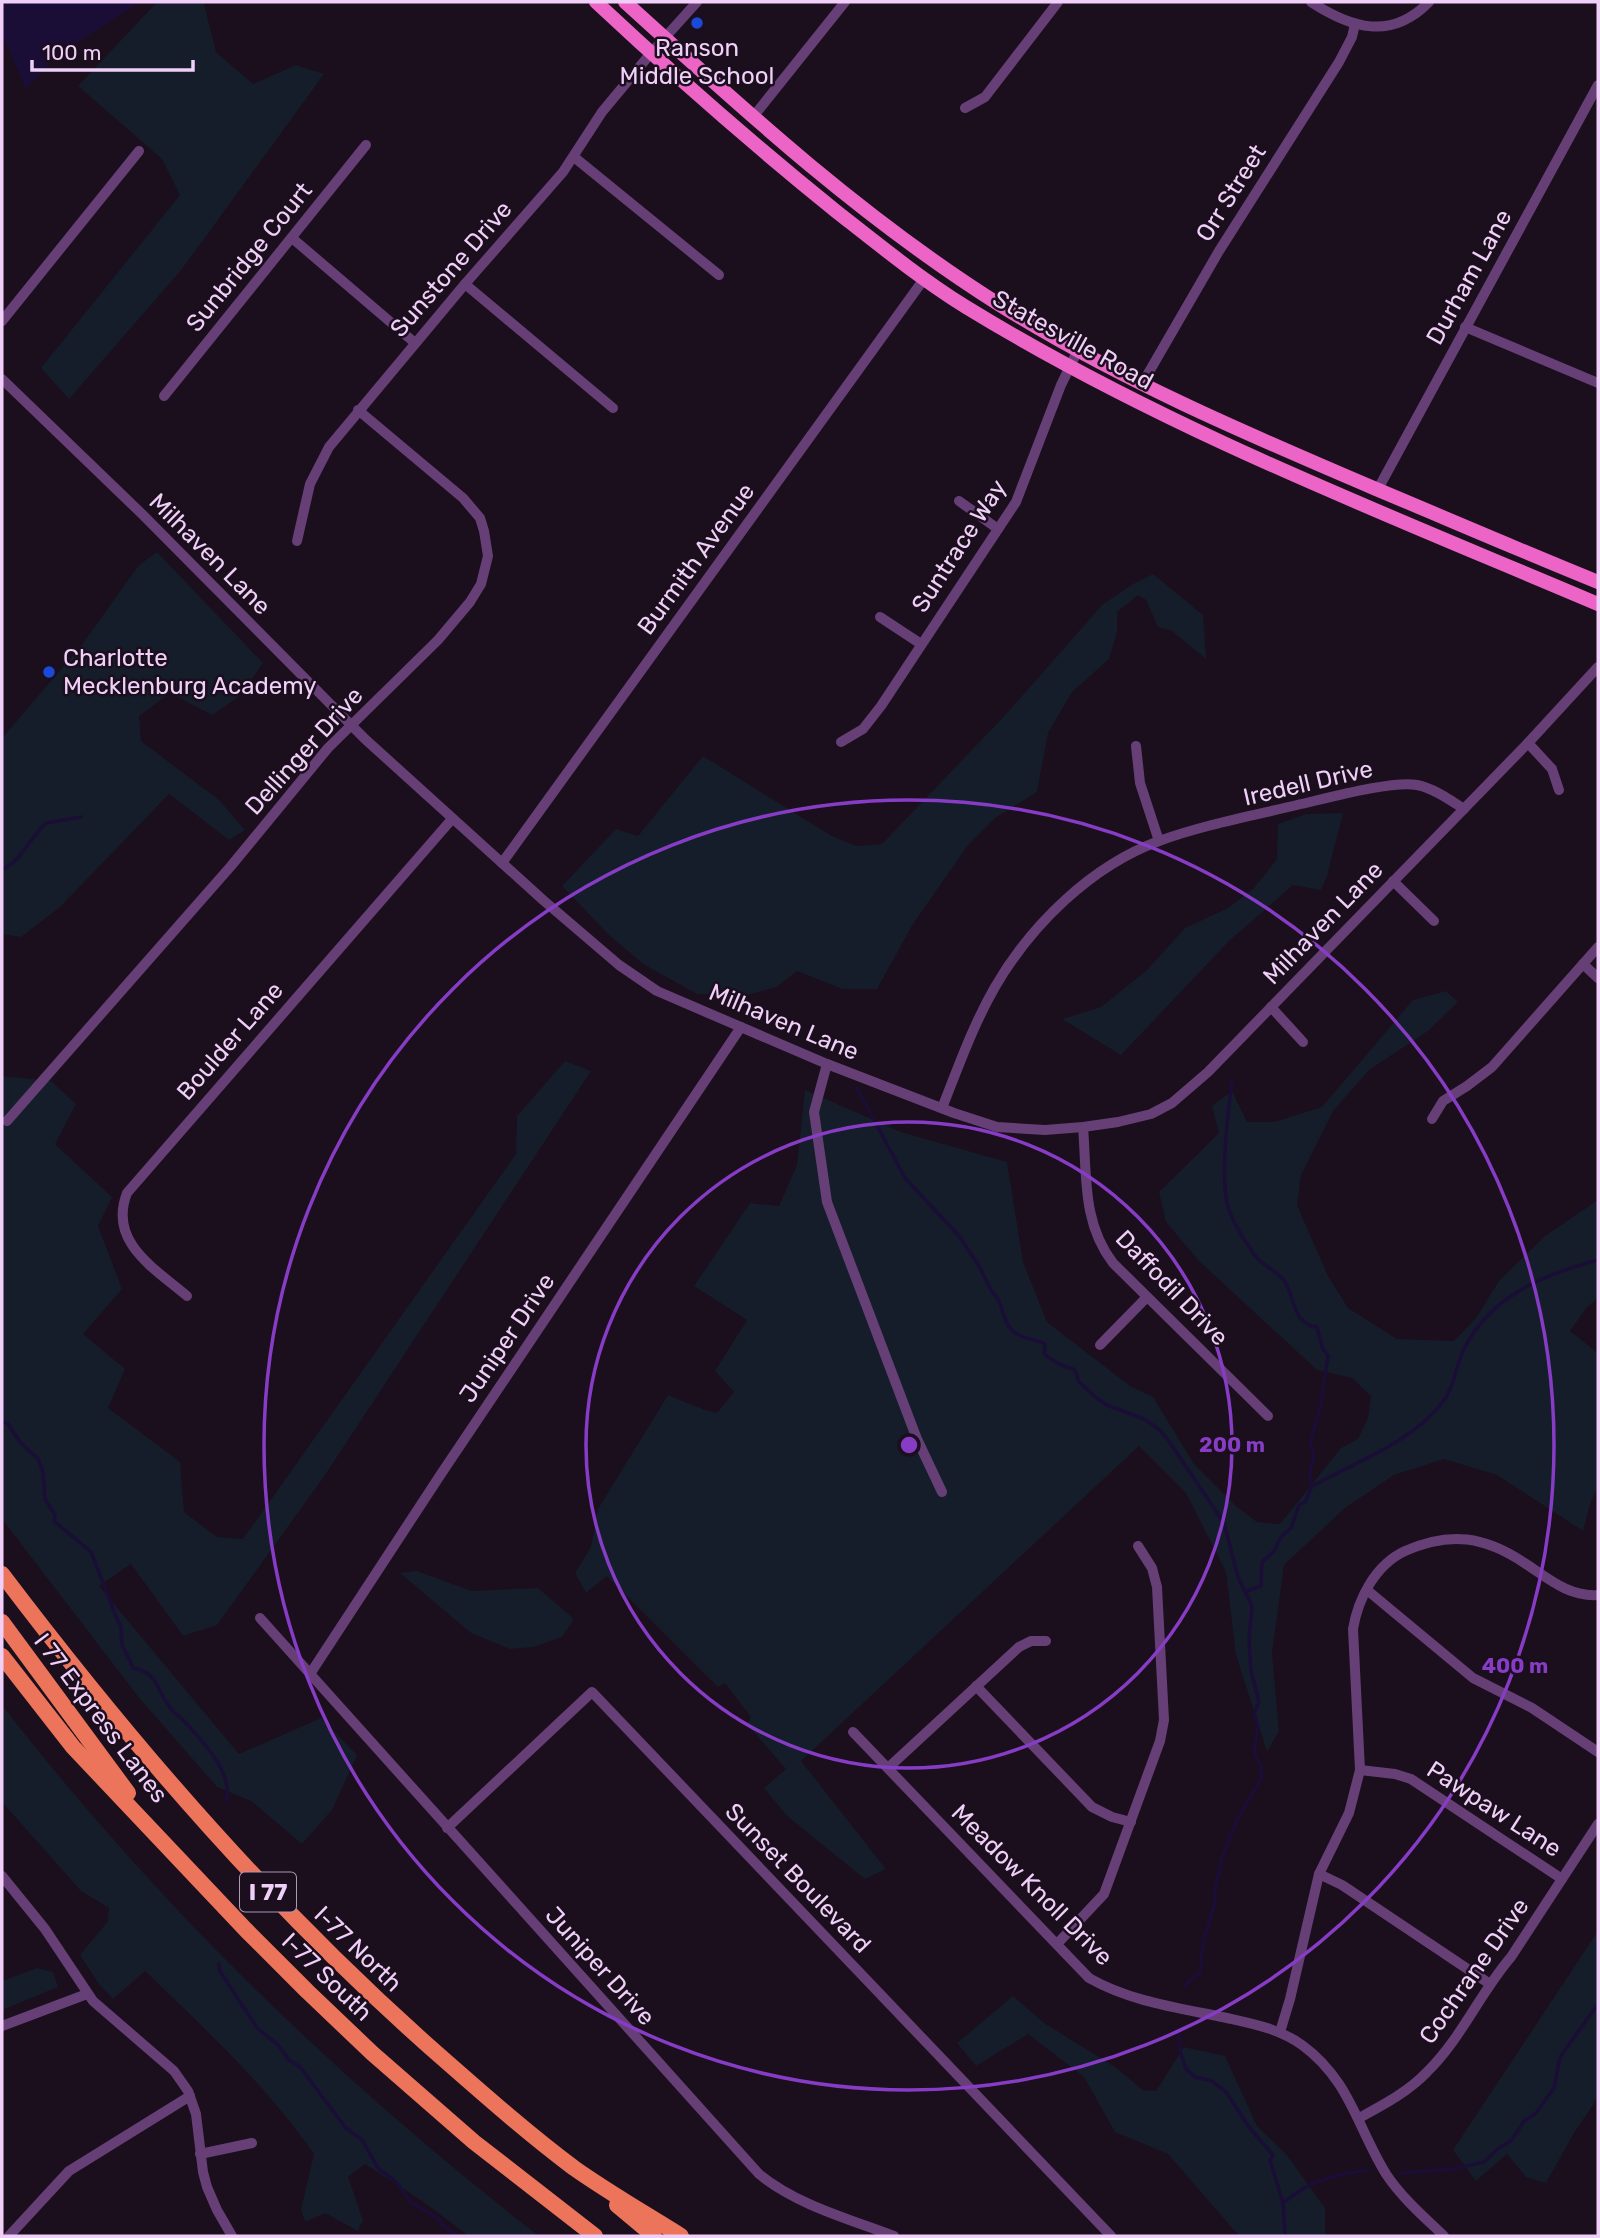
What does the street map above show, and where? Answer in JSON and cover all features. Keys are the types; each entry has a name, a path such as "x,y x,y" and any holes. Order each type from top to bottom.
{"highway":[{"name":"I-77 North","path":"2,1574 144,1754 276,1900 352,1976 426,2044 576,2168 681,2236"},
{"name":"I 77 Express Lanes","path":"2,1622 163,1840"},
{"name":"I-77 South","path":"2,1657 73,1747 246,1930 364,2045 474,2142 595,2236"},
{"name":"I 77","path":"576,2168 654,2236"}],"main road":[{"name":"Statesville Road","path":"596,2 741,134 924,279 964,305 1070,366 1185,425 1598,604"},
{"name":"Statesville Road","path":"625,2 797,155 918,251 1000,305 1142,384 1275,446 1598,582"}],"street":[{"name":"Sunstone Drive","path":"297,541 304,505 318,467 329,447 575,157 602,112 697,2"},
{"path":"753,117 845,2"},
{"path":"965,108 985,97 1058,2"},
{"path":"1311,2 1336,18 1365,26 1406,21 1429,2"},
{"name":"Orr Street","path":"1142,384 1219,251 1339,62 1352,37 1354,24"},
{"name":"Durham Lane","path":"1378,489 1465,327 1595,99 1598,85"},
{"name":"Sunbridge Court","path":"164,396 366,145"},
{"path":"2,321 139,150"},
{"path":"575,157 719,275"},
{"path":"292,238 415,343"},
{"name":"Burmith Avenue","path":"502,863 924,279"},
{"path":"465,284 613,408"},
{"path":"1465,327 1598,383"},
{"name":"Suntrace Way","path":"841,742 863,729 881,706 1022,492 1078,350"},
{"name":"Milhaven Lane","path":"2,379 351,725 619,965 644,983 678,1001 827,1064 979,1122 1020,1130 1083,1127 1118,1122 1151,1114 1172,1103 1208,1072 1528,743 1598,667"},
{"name":"Dellinger Drive","path":"7,1121 196,906 328,748 418,661 470,602 481,584 488,556 485,531 472,508 358,410"},
{"path":"959,501 998,529"},
{"path":"880,617 921,644"},
{"path":"1528,743 1552,769 1559,790"},
{"path":"1136,746 1140,783 1159,842"},
{"name":"Iredell Drive","path":"942,1108 994,988 1030,937 1081,888 1129,855 1159,842 1303,804 1405,784 1425,787 1464,808"},
{"name":"Boulder Lane","path":"187,1296 137,1252 125,1235 121,1216 127,1193 453,819"},
{"path":"1394,881 1434,921"},
{"path":"1432,1119 1443,1101 1492,1067 1598,947"},
{"path":"1583,964 1598,978"},
{"path":"1271,1007 1303,1042"},
{"name":"Juniper Drive","path":"310,1674 741,1027"},
{"path":"827,1064 814,1112 827,1202 917,1439 942,1492"},
{"name":"Daffodil Drive","path":"1083,1127 1093,1229 1104,1251 1268,1416"},
{"path":"1100,1345 1147,1297"},
{"path":"1280,2032 1319,1874 1349,1813 1360,1770 1353,1629 1356,1610 1377,1573 1399,1554 1426,1542 1446,1538 1486,1543 1525,1563 1568,1591 1586,1596 1598,1595"},
{"path":"1057,1944 1104,1894 1160,1741 1164,1720 1157,1587 1152,1568 1139,1546"},
{"path":"1367,1590 1474,1678 1532,1708 1598,1752"},
{"name":"Juniper Drive","path":"260,1618 759,2174 793,2197 894,2236"},
{"path":"888,1768 1019,1647 1031,1641 1046,1641"},
{"path":"976,1686 1092,1807 1112,1817 1131,1822"},
{"name":"Sunset Boulevard","path":"447,1828 592,1692 1111,2236"},
{"name":"Meadow Knoll Drive","path":"853,1732 1089,1978 1125,1996 1255,2024 1280,2032 1301,2045 1328,2068 1359,2118 1386,2173 1414,2208 1444,2236"},
{"name":"Pawpaw Lane","path":"1360,1770 1395,1774 1411,1779 1562,1879"},
{"name":"Cochrane Drive","path":"1359,2118 1402,2093 1440,2059 1598,1824"},
{"path":"1319,1874 1342,1885 1490,1984"},
{"path":"2,1877 45,1929 86,1994 174,2071 191,2096 207,2187 216,2210 232,2236"},
{"path":"2,2026 86,1994"},
{"path":"16,2234 69,2171 191,2096"},
{"path":"200,2154 252,2143"}],"shaded area":[{"path":"2,2 140,2 55,57 26,89 2,34"},
{"path":"157,2 207,2 204,4 216,52 253,84 296,65 324,74 182,269 69,399 41,368 180,195 162,159 78,86"},
{"path":"157,552 263,663 240,696 212,715 170,693 139,716 141,741 219,800 245,830 229,840 169,794 60,907 21,937 2,934 2,738 81,646 139,565"},
{"path":"1153,574 1203,615 1206,659 1172,631 1158,627 1146,600 1138,595 1117,612 1117,632 1109,659 1072,692 1048,733 1037,792 995,818 968,845 913,924 877,989 842,989 797,971 777,987 743,996 697,994 643,964 609,935 562,886 616,829 638,836 703,756 830,835 856,846 882,844 1008,712 1102,605"},
{"path":"1343,813 1321,890 1293,885 1229,941 1121,1055 1062,1019 1101,1007 1147,970 1185,928 1228,908 1253,889 1277,859 1278,824 1306,814"},
{"path":"1446,991 1458,1002 1428,1031 1369,1070 1333,1111 1301,1175 1297,1205 1328,1276 1348,1308 1397,1339 1454,1341 1476,1318 1499,1281 1545,1236 1598,1200 1598,1298 1587,1307 1570,1331 1598,1353 1598,1487 1591,1501 1583,1531 1497,1475 1444,1459 1394,1475 1345,1508 1284,1565 1272,1653 1279,1731 1267,1752 1236,1655 1226,1572 1186,1493 1139,1446 801,1761 886,1869 865,1879 787,1816 764,1788 786,1769 747,1724 751,1717 725,1683 718,1687 607,1576 586,1593 575,1573 591,1547 598,1509 668,1395 717,1413 734,1392 715,1371 747,1320 694,1286 750,1203 779,1206 797,1165 805,1090 901,1132 1007,1162 1023,1262 1047,1322 1130,1386 1153,1397 1194,1464 1237,1507 1257,1522 1280,1524 1341,1448 1358,1439 1368,1418 1371,1396 1352,1378 1317,1370 1198,1260 1166,1222 1159,1192 1219,1133 1212,1106 1232,1091 1247,1122 1274,1122 1322,1107 1413,1000"},
{"path":"565,1061 591,1071 323,1478 217,1625 183,1636 131,1564 99,1586 239,1754 321,1718 357,1755 332,1810 302,1844 251,1801 217,1787 140,1699 2,1519 2,1076 51,1081 76,1104 55,1144 112,1197 98,1226 122,1289 83,1334 125,1369 108,1408 180,1462 184,1512 217,1537 243,1539 516,1154 517,1116"},
{"path":"417,1571 472,1591 538,1588 574,1619 562,1637 533,1647 510,1649 471,1633 400,1573"},
{"path":"2,1705 123,1851 254,1987 322,2053 393,2116 539,2236 469,2236 365,2164 348,2177 363,2220 358,2231 325,2213 305,2222 301,2209 314,2154 276,2105 234,2058 145,1971 113,1999 99,1984 80,1955 108,1921 109,1908 81,1891 2,1802"},
{"path":"1598,1931 1598,2093 1595,2102 1546,2183 1526,2177 1507,2154 1476,2181 1453,2150"},
{"path":"37,1968 53,1972 58,1987 2,2010 2,1981"},
{"path":"1013,1996 1044,2023 1115,2067 1143,2090 1156,2091 1184,2047 1225,2056 1257,2126 1286,2154 1325,2208 1325,2236 1239,2236 1168,2154 1115,2132 1084,2077 1028,2034 976,2066 957,2043"}],"waterway":[{"path":"2,869 14,862 46,823 81,817"},
{"path":"1232,1080 1224,1164 1229,1210 1236,1227 1253,1253 1285,1282 1299,1316 1309,1325 1317,1327 1322,1347 1328,1356 1320,1408 1310,1443 1314,1454 1309,1476 1312,1486 1305,1502 1299,1505 1291,1528 1262,1562 1261,1586 1247,1591"},
{"path":"857,1088 905,1178 959,1236 999,1300 1009,1327 1021,1336 1045,1344 1044,1354 1075,1370 1079,1382 1098,1399 1144,1419 1160,1430 1224,1523 1238,1577 1252,1606 1249,1641 1251,1671 1259,1702 1254,1713 1258,1727 1254,1751 1262,1770 1260,1781 1238,1818 1222,1857 1215,1903 1203,1942 1200,1974 1185,1987"},
{"path":"1312,1486 1382,1450 1430,1417 1446,1397 1464,1349 1475,1331 1504,1301 1539,1280 1598,1260"},
{"path":"2,1421 8,1424 20,1442 38,1459 43,1472 45,1499 55,1515 54,1521 91,1552 121,1626 122,1643 133,1668 142,1670 153,1679 172,1710 215,1758 225,1779 226,1801"},
{"path":"219,1964 220,1971 257,2028 278,2045 289,2060 300,2067 345,2127 362,2140 378,2168 396,2182 412,2203 439,2219 444,2227 458,2236"},
{"path":"1402,2173 1453,2169 1484,2162 1511,2141 1524,2121 1536,2113 1554,2088 1560,2057 1598,2004"},
{"path":"1179,2029 1179,2048 1186,2069 1195,2077 1212,2081 1226,2092 1249,2127 1273,2155 1270,2160 1283,2203 1285,2236"},
{"path":"1283,2203 1303,2189 1323,2180 1368,2170"}],"place":[{"name":"Ranson Middle School","path":"697,23"},
{"name":"Charlotte Mecklenburg Academy","path":"49,672"}]}
